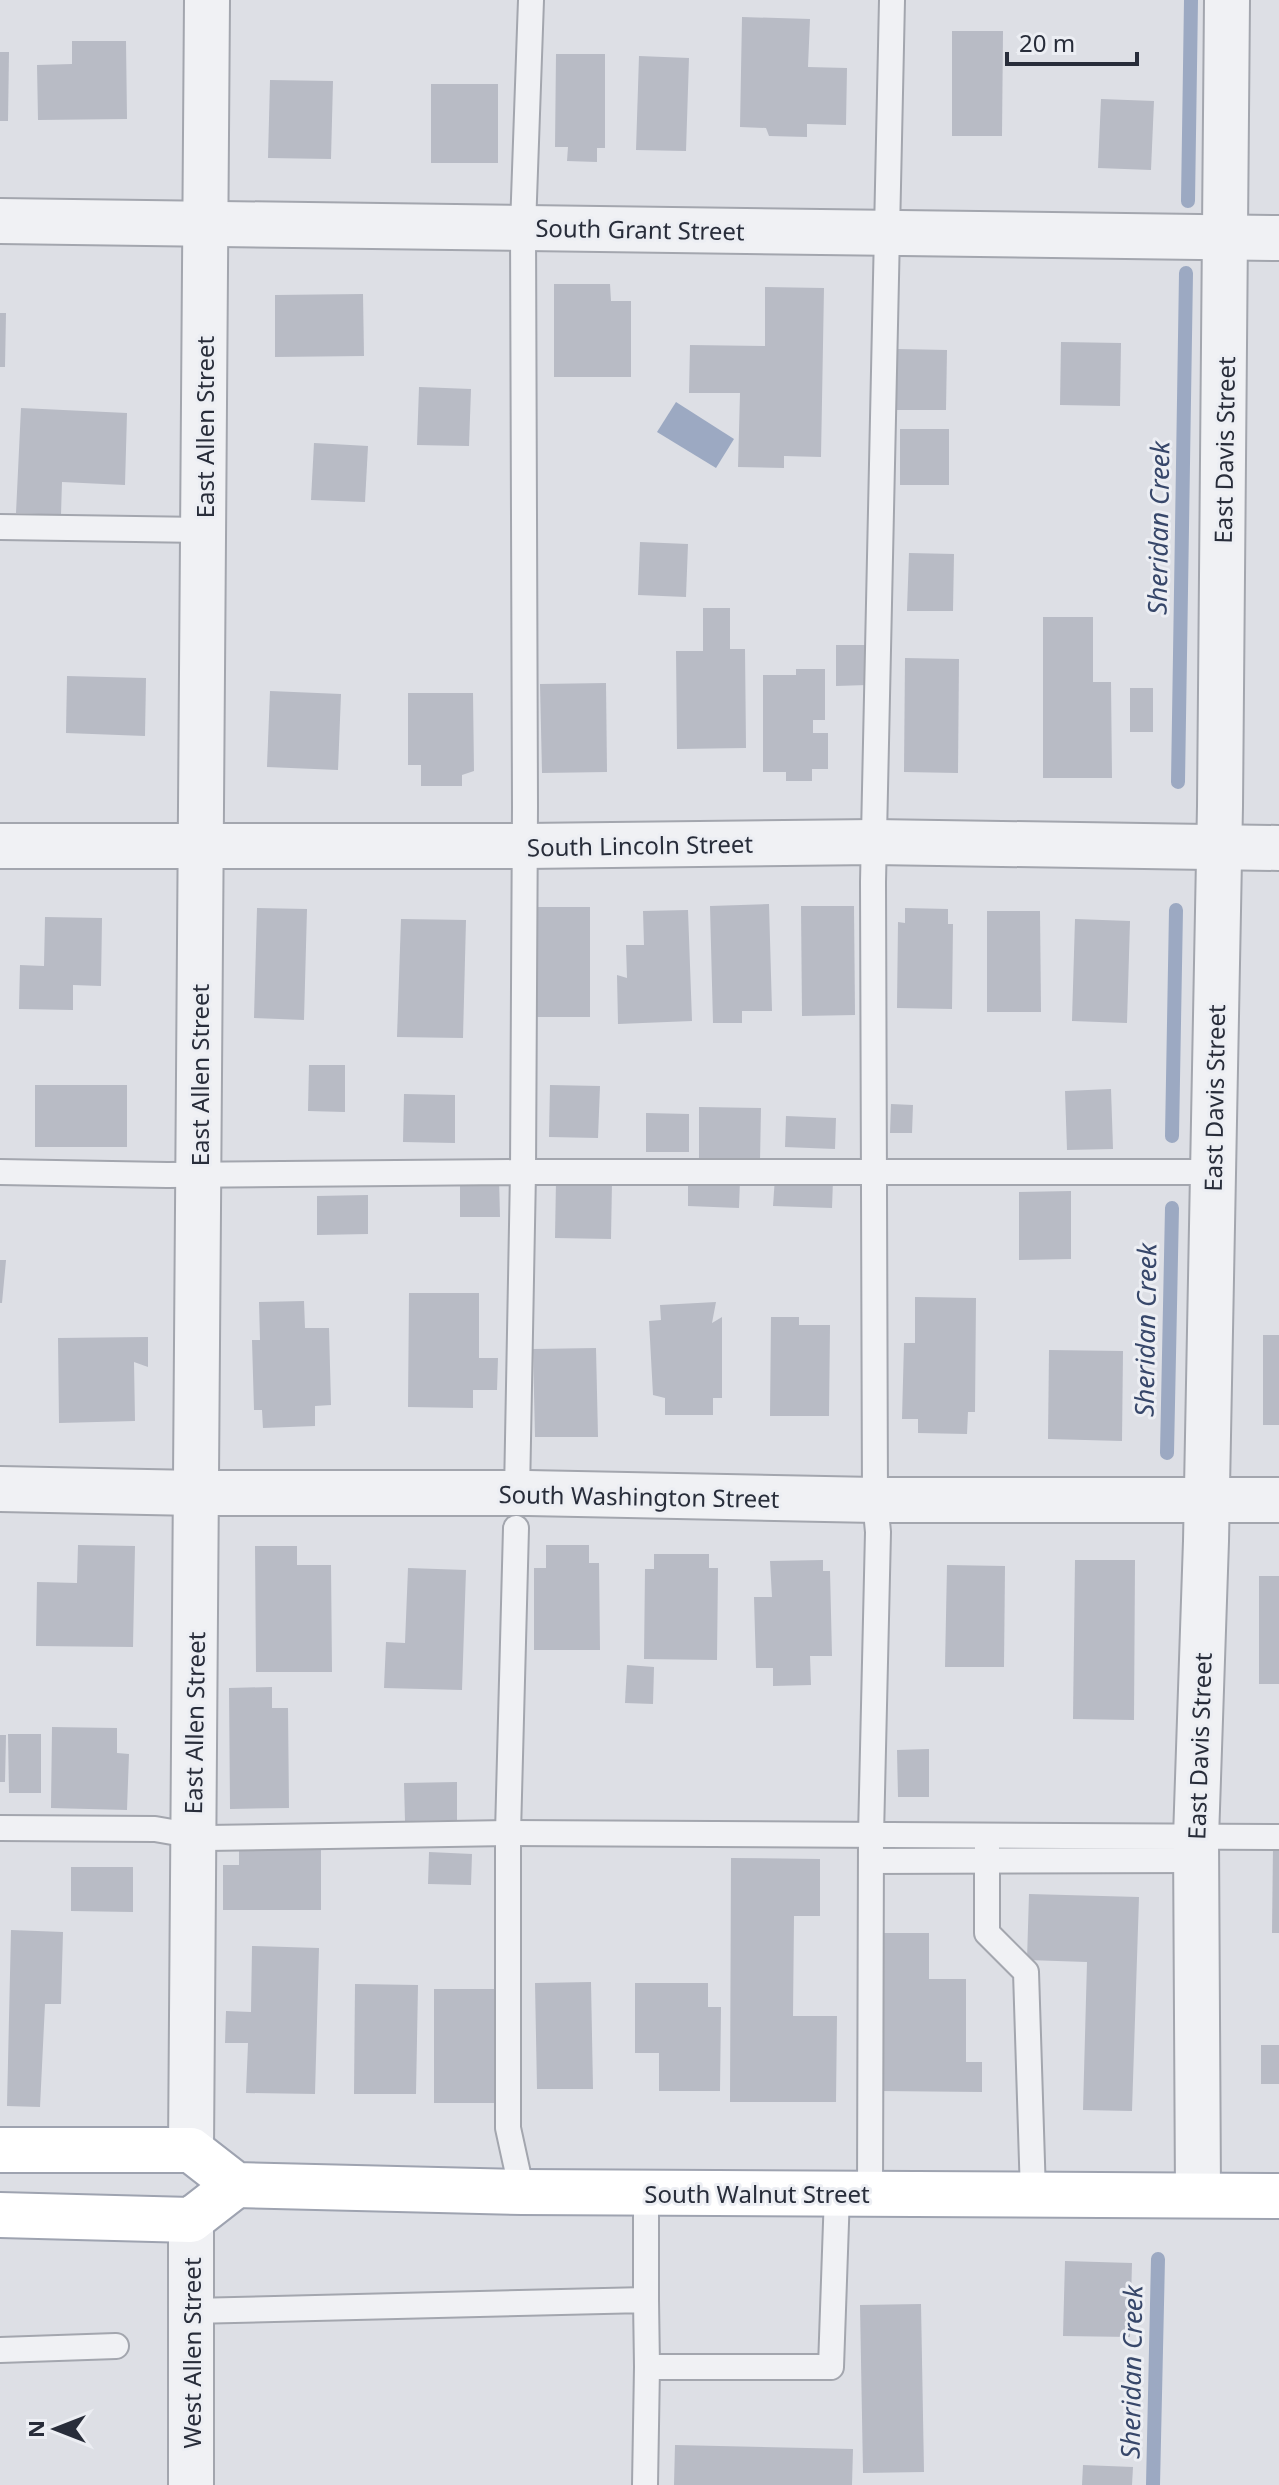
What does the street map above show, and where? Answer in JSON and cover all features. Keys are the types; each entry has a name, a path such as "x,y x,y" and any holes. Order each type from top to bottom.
{"main road":[{"path":"0,2150 191,2150 236,2185 191,2220 0,2215"},
{"name":"South Walnut Street","path":"236,2185 522,2192 1279,2196"}],"street":[{"name":"East Allen Street","path":"191,2150 207,0"},
{"name":"East Davis Street","path":"1198,2195 1196,1849 1219,847 1227,0"},
{"name":"South Grant Street","path":"0,221 1279,238"},
{"name":"South Lincoln Street","path":"0,846 525,846 874,842 1279,848"},
{"name":"South Washington Street","path":"0,1489 196,1493 517,1510 875,1500 1279,1500"},
{"name":"West Allen Street","path":"191,2220 191,2485"}],"lane":[{"path":"522,2192 508,2128 508,1833 523,1172 523,227 531,0"},
{"path":"647,2367 831,2367 853,2194 871,1861 878,1532 875,1500 874,842 892,0"},
{"path":"0,527 203,530"},
{"path":"0,1172 198,1175 1212,1172"},
{"path":"0,1828 155,1829 207,1838 508,1833 871,1836 987,1849"},
{"path":"871,1861 987,1849 1196,1849 1279,1837"},
{"path":"987,1849 987,1933 1026,1972 1033,2194"},
{"path":"645,2485 646,2193"},
{"path":"191,2311 646,2300"},
{"path":"0,2350 116,2346"}],"water":[{"path":"676,402 734,439 716,468 657,432"}],"building":[{"path":"742,17 810,19 808,67 847,68 846,125 807,124 807,137 769,136 766,128 740,127"},
{"path":"952,31 1003,31 1002,136 952,136"},
{"path":"72,41 126,41 127,119 38,120 37,65 72,64"},
{"path":"0,52 9,52 8,121 0,121"},
{"path":"556,54 605,54 605,148 597,148 597,162 567,161 568,147 555,147"},
{"path":"639,56 689,58 686,151 636,150"},
{"path":"270,80 333,81 331,159 268,158"},
{"path":"431,84 498,84 498,163 431,163"},
{"path":"1101,99 1154,101 1151,170 1098,168"},
{"path":"554,284 610,284 611,301 631,301 631,377 554,377"},
{"path":"765,287 824,288 821,457 784,456 784,468 738,467 740,393 689,393 690,345 765,346"},
{"path":"363,294 364,356 275,357 275,295"},
{"path":"0,313 6,313 5,367 0,367"},
{"path":"1061,342 1121,343 1120,406 1060,405"},
{"path":"897,349 947,350 946,410 896,410"},
{"path":"419,387 471,389 469,446 417,445"},
{"path":"21,408 127,413 125,485 62,482 61,515 16,513"},
{"path":"900,429 949,429 949,485 900,485"},
{"path":"314,443 368,446 365,502 311,500"},
{"path":"640,542 688,544 686,597 638,595"},
{"path":"909,553 954,554 953,611 907,611"},
{"path":"703,608 730,608 730,649 745,649 746,748 677,749 676,651 703,651"},
{"path":"1043,617 1093,617 1093,682 1111,682 1112,778 1043,778"},
{"path":"836,645 867,645 867,685 836,686"},
{"path":"905,658 959,659 958,773 904,772"},
{"path":"796,669 825,669 825,720 813,720 813,733 828,733 828,769 812,769 812,781 786,781 786,772 763,772 763,675 796,675"},
{"path":"67,676 146,678 145,736 66,733"},
{"path":"606,683 607,772 542,773 540,684"},
{"path":"1130,688 1153,688 1153,732 1130,732"},
{"path":"270,691 341,694 338,770 267,767"},
{"path":"408,693 473,693 474,771 462,775 462,786 421,786 421,765 408,765"},
{"path":"769,904 772,1011 742,1011 742,1023 713,1023 710,906"},
{"path":"801,906 854,906 855,1015 802,1016"},
{"path":"535,907 590,907 590,1017 535,1017"},
{"path":"257,908 307,909 304,1020 254,1018"},
{"path":"905,908 948,909 948,924 953,924 952,1009 897,1008 898,922 905,923"},
{"path":"688,910 692,1021 618,1024 617,975 627,978 626,945 644,945 643,911"},
{"path":"987,911 1040,911 1041,1012 987,1012"},
{"path":"45,917 102,918 101,986 73,985 73,1010 19,1009 20,965 44,966"},
{"path":"401,919 466,920 463,1038 397,1037"},
{"path":"1075,919 1130,921 1127,1023 1072,1021"},
{"path":"309,1065 345,1065 345,1112 308,1111"},
{"path":"35,1085 127,1085 127,1147 35,1147"},
{"path":"550,1085 600,1086 598,1138 549,1137"},
{"path":"1111,1089 1113,1149 1067,1150 1065,1091"},
{"path":"404,1094 455,1095 455,1143 403,1142"},
{"path":"891,1104 913,1105 912,1133 890,1133"},
{"path":"699,1107 761,1108 760,1161 699,1160"},
{"path":"646,1113 689,1114 689,1152 646,1152"},
{"path":"786,1116 836,1118 835,1149 785,1147"},
{"path":"775,1177 833,1180 832,1208 773,1206"},
{"path":"499,1178 500,1217 460,1217 460,1179"},
{"path":"688,1178 740,1180 739,1208 688,1206"},
{"path":"556,1180 612,1181 611,1239 555,1238"},
{"path":"1071,1191 1071,1259 1019,1260 1019,1192"},
{"path":"368,1195 368,1234 317,1235 317,1196"},
{"path":"0,1260 6,1260 2,1303 0,1303"},
{"path":"409,1293 479,1293 479,1358 498,1358 497,1390 473,1390 473,1408 408,1407"},
{"path":"915,1297 976,1298 975,1412 968,1412 967,1434 918,1433 918,1419 902,1419 904,1343 915,1343"},
{"path":"304,1301 305,1328 329,1328 331,1405 315,1406 315,1426 263,1428 262,1410 254,1410 252,1340 260,1340 259,1302"},
{"path":"716,1302 712,1323 722,1317 722,1398 713,1398 713,1415 665,1415 665,1398 653,1395 649,1321 661,1320 660,1305"},
{"path":"771,1317 799,1317 799,1325 830,1325 829,1416 770,1416"},
{"path":"1263,1335 1279,1335 1279,1425 1263,1425"},
{"path":"148,1337 148,1367 134,1362 135,1421 59,1423 58,1338"},
{"path":"596,1348 598,1437 535,1437 533,1349"},
{"path":"1049,1350 1123,1351 1122,1441 1048,1439"},
{"path":"78,1545 135,1546 133,1647 36,1646 37,1582 77,1583"},
{"path":"546,1545 589,1545 589,1563 599,1563 600,1650 534,1650 534,1568 546,1568"},
{"path":"255,1546 297,1546 297,1565 331,1565 332,1672 256,1672"},
{"path":"654,1554 709,1554 709,1568 718,1568 717,1660 644,1659 645,1569 654,1569"},
{"path":"823,1560 823,1571 830,1571 832,1656 810,1656 811,1685 773,1686 773,1668 756,1668 754,1597 772,1597 770,1561"},
{"path":"1075,1560 1135,1560 1134,1720 1073,1719"},
{"path":"947,1565 1005,1566 1004,1667 945,1667"},
{"path":"408,1568 466,1570 462,1690 384,1688 386,1642 405,1643"},
{"path":"1259,1576 1279,1576 1279,1684 1259,1684"},
{"path":"627,1665 654,1667 653,1704 625,1703"},
{"path":"272,1687 272,1708 288,1708 289,1808 230,1809 229,1688"},
{"path":"52,1727 117,1728 117,1753 129,1754 127,1810 51,1808"},
{"path":"8,1734 41,1734 41,1793 9,1793"},
{"path":"0,1735 6,1735 5,1782 0,1782"},
{"path":"929,1749 929,1797 898,1797 897,1750"},
{"path":"457,1782 457,1820 405,1821 404,1783"},
{"path":"239,1845 321,1846 321,1910 223,1910 223,1865 239,1865"},
{"path":"1273,1845 1279,1845 1279,1933 1272,1933"},
{"path":"429,1852 472,1854 471,1885 428,1884"},
{"path":"731,1858 820,1859 820,1916 794,1916 793,2016 837,2016 836,2102 730,2102"},
{"path":"71,1867 133,1867 133,1912 71,1911"},
{"path":"1029,1894 1139,1897 1132,2111 1083,2110 1087,1962 1027,1960"},
{"path":"11,1930 63,1932 61,2004 45,2004 40,2107 7,2106"},
{"path":"881,1933 929,1933 929,1979 966,1979 966,2062 982,2062 982,2092 880,2091"},
{"path":"252,1946 319,1948 315,2094 246,2093 248,2043 225,2043 226,2011 251,2012"},
{"path":"591,1982 593,2089 537,2089 535,1983"},
{"path":"635,1983 708,1983 708,2007 721,2007 720,2091 659,2091 659,2053 635,2053"},
{"path":"355,1984 418,1985 416,2094 354,2094"},
{"path":"434,1989 494,1989 494,2103 434,2103"},
{"path":"1261,2045 1279,2045 1279,2084 1261,2084"},
{"path":"1065,2261 1132,2263 1130,2337 1063,2336"},
{"path":"921,2304 924,2472 863,2473 860,2305"},
{"path":"675,2445 853,2449 852,2485 674,2485"},
{"path":"1083,2465 1133,2467 1132,2485 1082,2485"}],"waterway":[{"name":"Sheridan Creek","path":"1188,201 1191,0"},
{"name":"Sheridan Creek","path":"1178,782 1186,273"},
{"name":"Sheridan Creek","path":"1172,1136 1176,910"},
{"name":"Sheridan Creek","path":"1167,1453 1172,1208"},
{"name":"Sheridan Creek","path":"1153,2485 1158,2259"}]}
